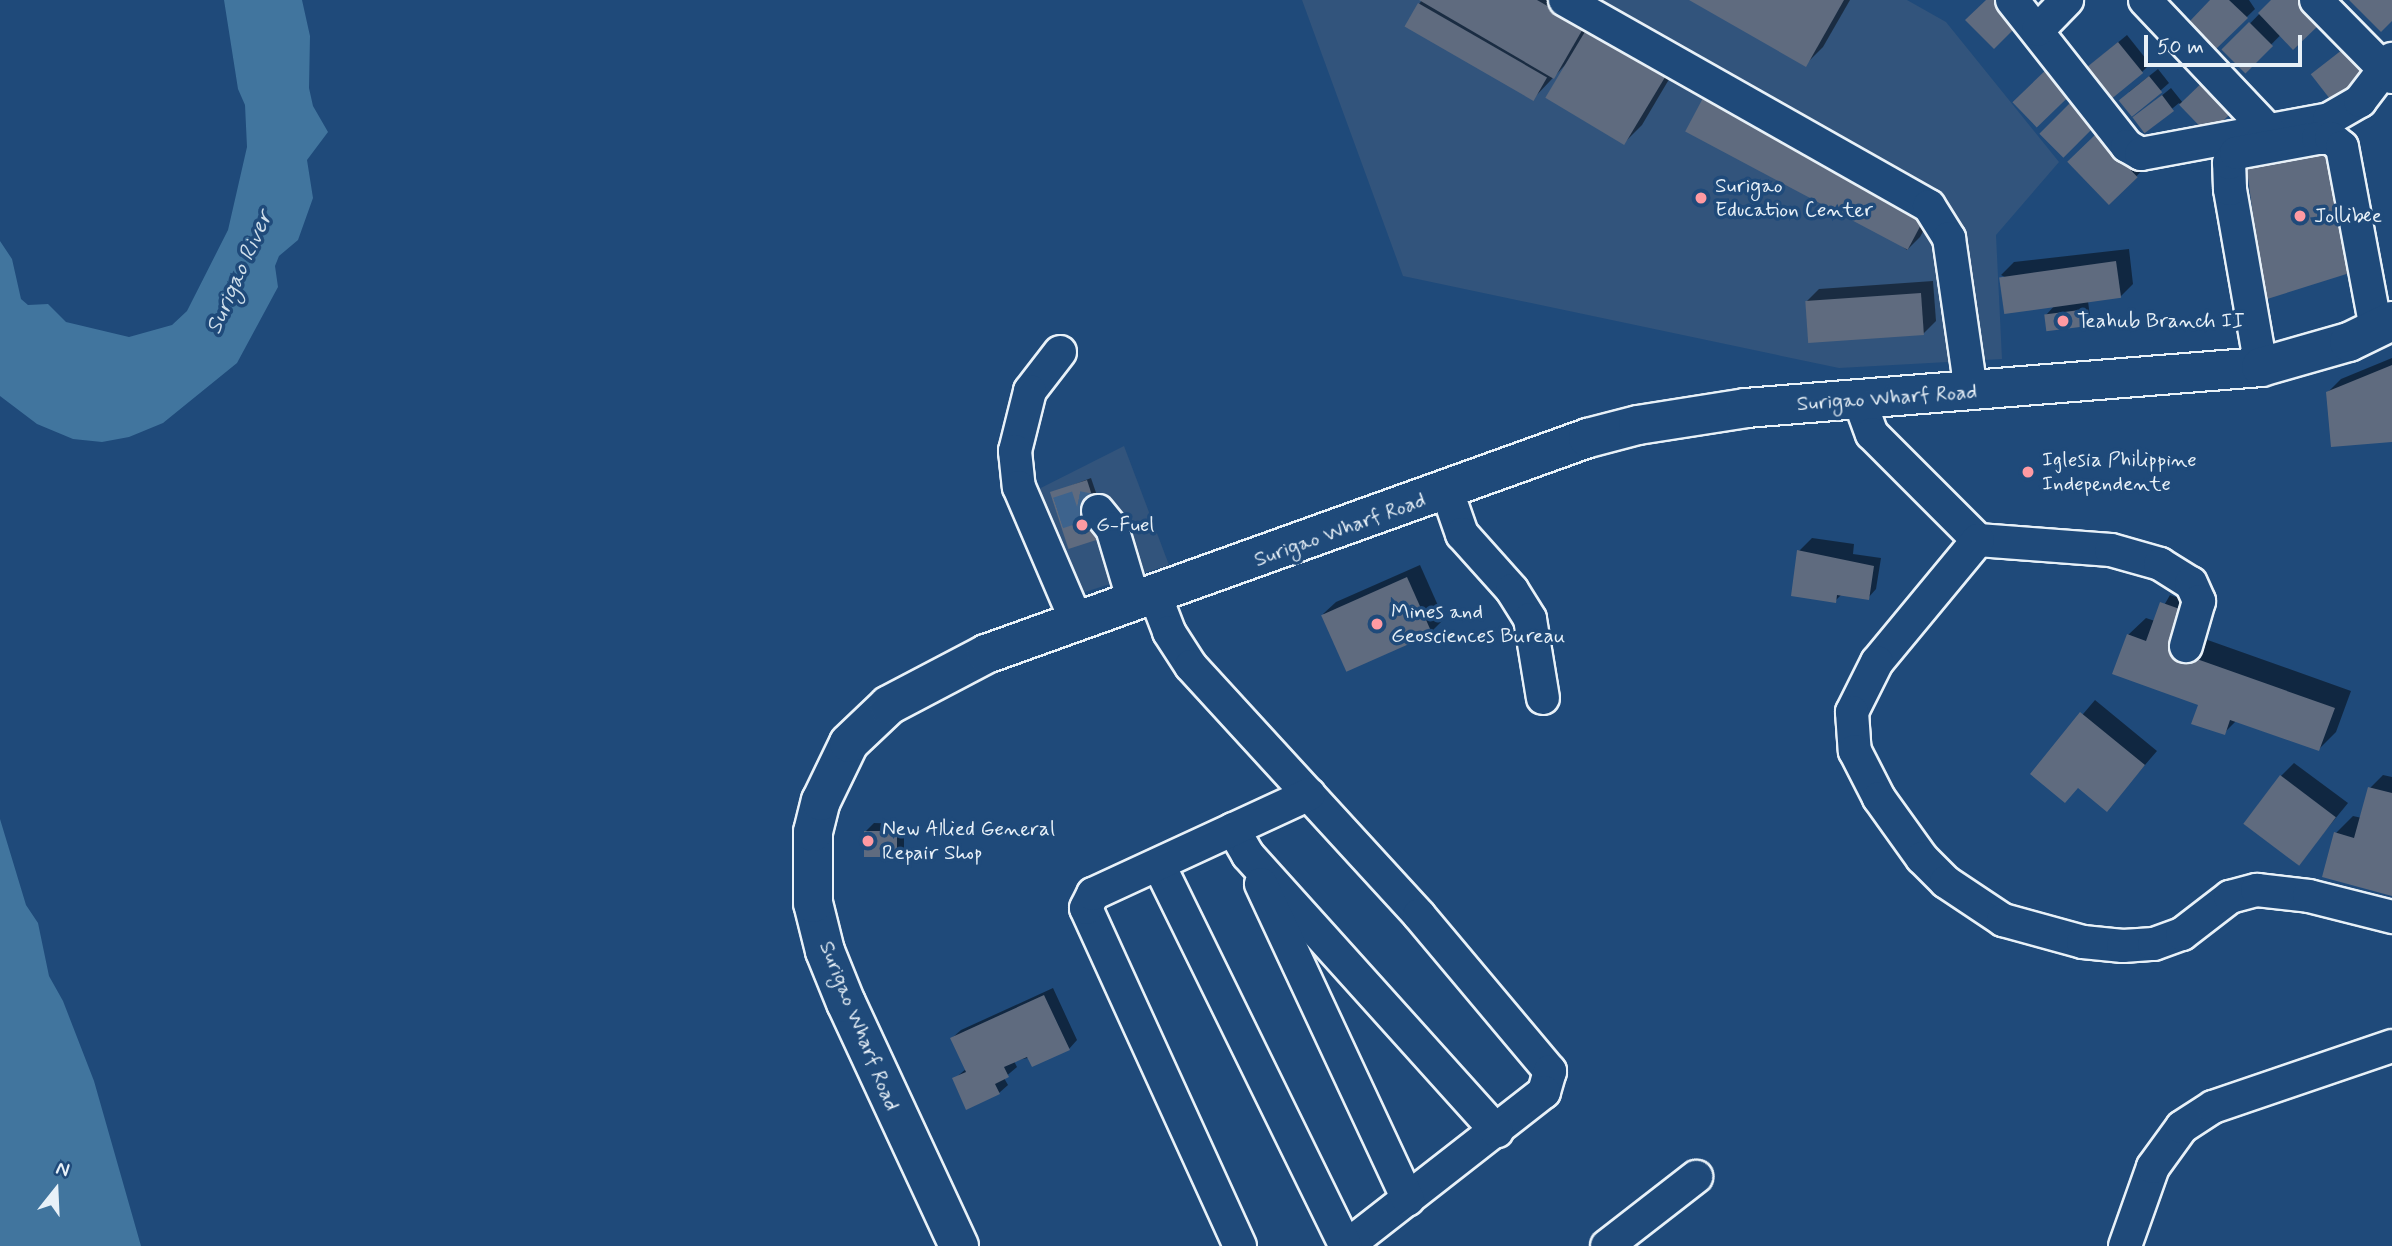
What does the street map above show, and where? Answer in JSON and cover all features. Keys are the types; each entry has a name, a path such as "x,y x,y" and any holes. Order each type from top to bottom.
{"main road":[{"name":"Surigao Wharf Road","path":"959,1246 825,951 813,903 813,832 833,771 868,720 953,668 1588,438 1638,425 1734,410 2261,367 2306,356 2384,325"}],"street":[{"path":"1565,0 1929,206 1949,238 1971,391"},
{"path":"2012,0 2134,150 2150,154 2270,132 2345,113 2390,69 2316,0"},
{"path":"2038,30 2067,0"},
{"path":"2145,0 2270,132"},
{"path":"2261,367 2230,189 2228,163 2236,153 2318,138 2331,138 2342,147 2384,325"},
{"path":"1060,352 1030,391 1015,451 1019,487 1046,518 1077,622"},
{"path":"1859,398 1872,434 1978,540 2110,550 2160,564 2191,583 2200,594 2186,646"},
{"path":"1447,491 1456,522 1470,547 1523,605 1544,698"},
{"path":"1098,511 1112,528 1144,598 1191,666 1309,794 1547,1064 1550,1078 1544,1093 1497,1132 1346,1246 1159,865"},
{"path":"1978,540 1877,662 1852,712 1855,751 1879,798 1898,829 1946,882 2003,920 2083,942 2123,946 2154,943 2182,934 2230,897 2257,890 2309,896 2392,917"},
{"path":"1240,1246 1087,913 1093,894 1159,865 1240,842 1309,794"},
{"path":"1240,842 1497,1132"},
{"path":"1240,842 1408,1199"},
{"path":"2125,1246 2152,1167 2182,1127 2213,1107 2392,1046"},
{"path":"1607,1246 1696,1177"}],"shaded area":[{"name":"Surigao Education Center","path":"1302,0 1907,0 1946,22 2059,162 1996,235 2002,359 1839,368 1403,276"},
{"path":"1124,446 1169,565 1057,601 1013,502"}],"water":[{"name":"Surigao River","path":"224,0 302,0 310,36 309,88 313,106 328,132 307,160 313,198 298,240 279,256 275,266 278,287 237,363 163,423 129,437 102,442 73,439 37,424 0,396 0,241 12,259 21,299 28,305 48,304 66,322 129,337 172,325 187,311 228,230 247,147 245,105 238,89"},
{"path":"0,819 26,905 38,923 49,976 63,1001 94,1081 141,1246 0,1246"}],"building":[{"path":"1419,0 1537,0 1584,27 1554,79"},
{"path":"1689,0 1844,0 1806,67"},
{"path":"1986,0 2007,0 2025,18 1994,49 1965,20"},
{"path":"2210,0 2229,0 2248,18 2216,49 2189,22"},
{"path":"2271,0 2299,0 2321,23 2293,50 2258,13"},
{"path":"2349,0 2392,0 2392,21 2381,32"},
{"path":"1418,3 1547,78 1534,101 1404,26"},
{"path":"2249,22 2273,46 2245,74 2221,50"},
{"path":"1586,30 1665,77 1624,145 1545,98"},
{"path":"2118,42 2143,73 2111,99 2086,68"},
{"path":"2347,46 2370,75 2334,103 2311,74"},
{"path":"2052,64 2076,89 2037,127 2012,102"},
{"path":"2210,75 2239,105 2208,135 2179,105"},
{"path":"2149,76 2162,92 2132,117 2119,101"},
{"path":"2162,95 2174,111 2144,133 2132,117"},
{"path":"1703,98 1926,216 1908,250 1685,132"},
{"path":"2074,99 2098,123 2063,158 2039,134"},
{"path":"2096,134 2138,177 2109,205 2067,162"},
{"name":"Jollibee","path":"2334,150 2356,271 2264,300 2246,162"},
{"path":"2116,261 2121,298 2004,314 1999,277"},
{"path":"1921,293 1924,335 1808,343 1805,301"},
{"name":"Teahub Branch II","path":"2080,310 2082,327 2046,331 2044,314"},
{"path":"2392,365 2392,442 2331,447 2326,392"},
{"name":"G-Fuel","path":"1087,480 1106,537 1068,549 1050,492"},
{"path":"1797,550 1874,566 1869,600 1837,595 1836,603 1791,596"},
{"name":"Mines and Geosciences Bureau","path":"1407,577 1432,634 1346,672 1321,615"},
{"path":"2160,602 2191,613 2177,652 2335,708 2319,751 2230,720 2225,735 2191,724 2198,705 2112,674 2127,634 2146,641"},
{"path":"2080,712 2145,765 2107,812 2078,788 2065,803 2030,774"},
{"path":"2280,775 2336,817 2299,866 2243,824"},
{"path":"2368,787 2392,793 2392,896 2322,877 2334,832 2354,838"},
{"path":"864,831 897,831 897,857 864,857"},
{"path":"1044,995 1070,1050 1032,1067 1027,1057 1004,1067 1009,1077 995,1084 1000,1094 966,1110 952,1078 966,1072 950,1038"}],"tunnel":[{"path":"1058,513 1077,507 1098,511"}],"place":[{"name":"Surigao Education Center","path":"1701,198"},
{"name":"Jollibee","path":"2300,216"},
{"name":"Teahub Branch II","path":"2063,321"},
{"name":"Iglesia Philippine Independente","path":"2028,472"},
{"name":"G-Fuel","path":"1082,525"},
{"name":"Mines and Geosciences Bureau","path":"1377,624"},
{"name":"New Allied General Repair Shop","path":"868,841"}]}
